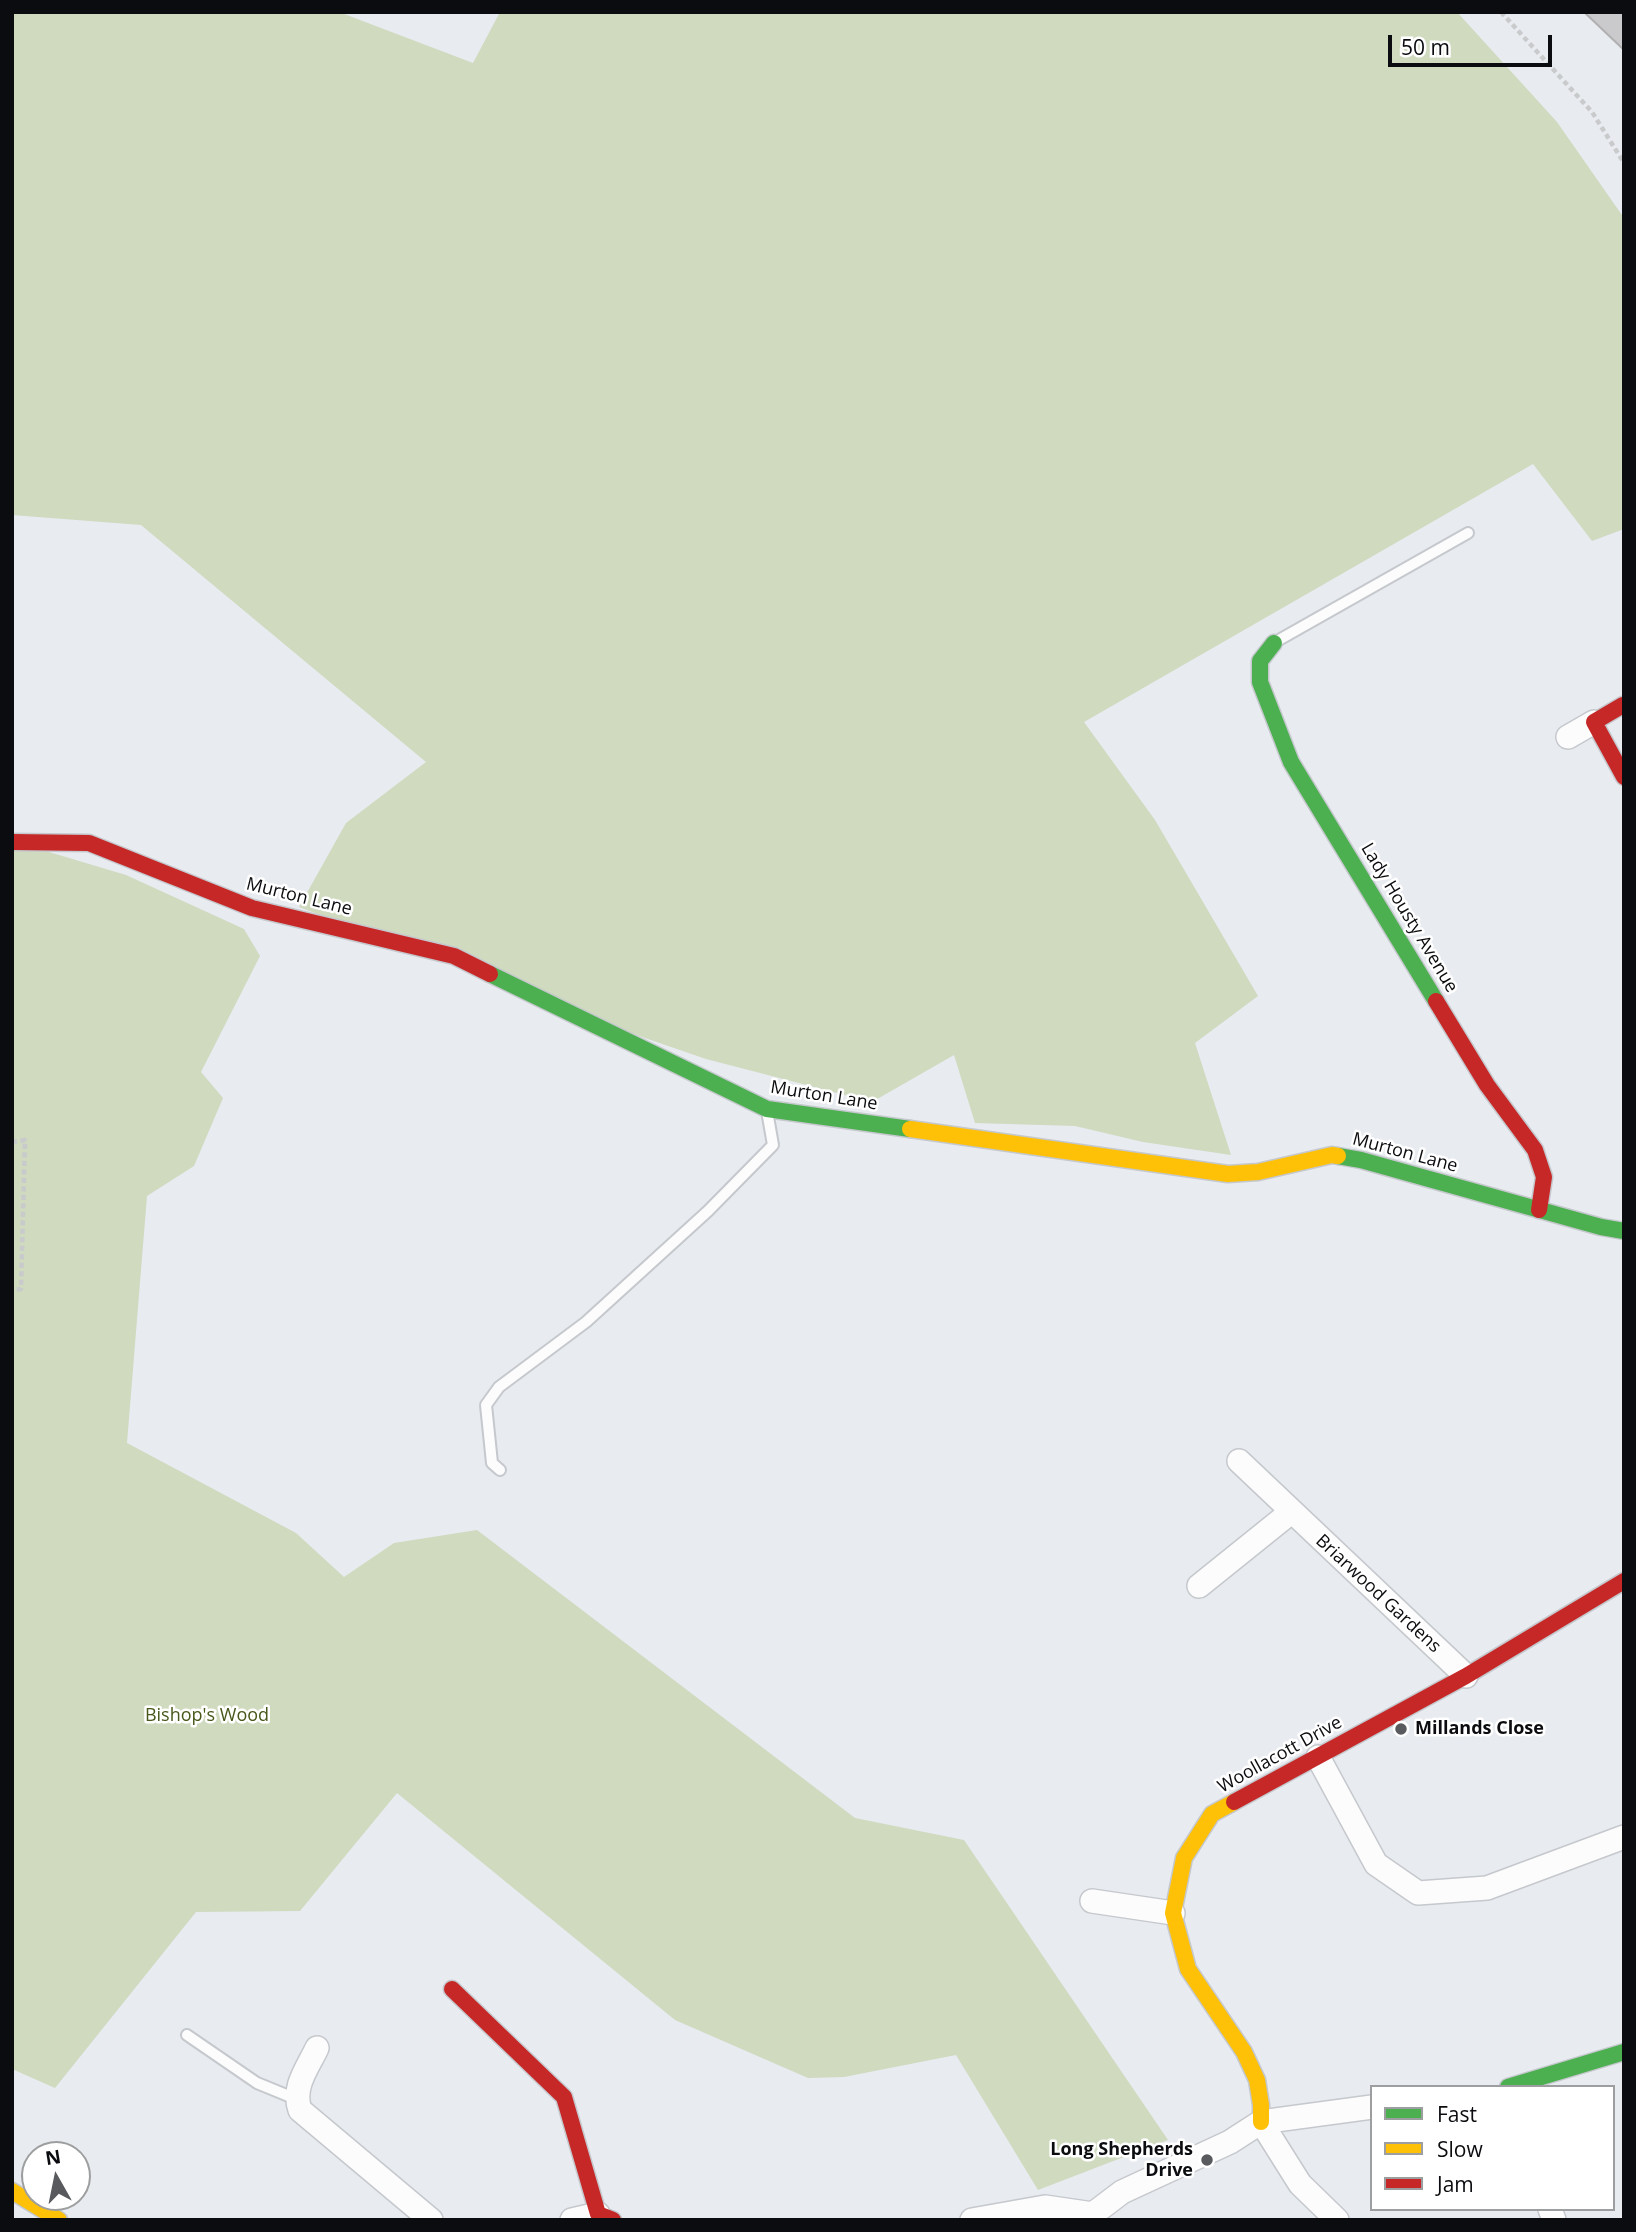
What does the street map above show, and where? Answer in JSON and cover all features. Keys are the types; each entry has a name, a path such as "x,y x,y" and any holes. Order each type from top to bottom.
{"street":[{"name":"Lady Housty Avenue","path":"1274,643 1260,661 1260,682 1291,762 1487,1085 1535,1150 1544,1177 1539,1210"},
{"path":"1568,737 1624,705"},
{"path":"1594,722 1624,777"},
{"name":"Murton Lane","path":"12,842 89,843 252,908 454,956 767,1109 1228,1174 1258,1172 1332,1155 1361,1160 1601,1227 1624,1231"},
{"name":"Briarwood Gardens","path":"1239,1461 1466,1675"},
{"path":"1199,1586 1291,1512"},
{"name":"Woollacott Drive","path":"1261,2122 1257,2080 1244,2052 1188,1969 1173,1913 1184,1858 1212,1814 1466,1675 1624,1581"},
{"path":"1318,1757 1376,1864 1418,1893 1487,1888 1624,1837"},
{"path":"1092,1900 1173,1913"},
{"path":"452,1989 564,2097 605,2217 572,2220"},
{"path":"317,2048 297,2088 296,2099 300,2110 431,2220"},
{"path":"1515,2085 1624,2052"},
{"path":"972,2220 1045,2207 1093,2217 1122,2192 1230,2142 1261,2122 1370,2107"},
{"path":"1261,2122 1300,2183 1336,2220"},
{"path":"12,2191 59,2220"}],"lane":[{"path":"1274,643 1468,533"},
{"path":"500,1470 492,1463 486,1405 499,1387 586,1322 708,1211 773,1145 767,1109"},
{"path":"187,2035 257,2083 296,2099"}],"path":[{"path":"1501,12 1592,112 1624,163"},
{"path":"12,1142 25,1140 21,1289 12,1290"}],"green space":[{"path":"15,12 339,12 473,63 500,12 1457,12 1557,122 1624,218 1624,529 1592,541 1533,464 1084,722 1155,820 1258,996 1195,1043 1231,1155 1143,1142 1075,1126 975,1123 954,1055 872,1102 706,1059 299,907 346,823 426,762 141,525 12,515 12,18"},
{"name":"Bishop's Wood","path":"12,841 126,875 244,929 260,956 201,1072 223,1098 194,1166 147,1196 127,1443 296,1533 344,1577 394,1543 477,1530 855,1818 964,1840 1168,2140 1038,2190 956,2055 844,2077 808,2078 675,2020 397,1793 300,1911 196,1912 55,2088 12,2069"}],"building":[{"path":"1584,12 1624,12 1624,50"}],"traffic: fast":[{"path":"1274,643 1260,661 1260,682 1291,762 1436,1001"},
{"path":"490,974 767,1109 910,1129"},
{"path":"1338,1156 1624,1231"},
{"path":"1515,2085 1624,2052"}],"traffic: slow":[{"path":"910,1129 1228,1174 1258,1172 1332,1155 1338,1156"},
{"path":"1234,1802 1212,1814 1184,1858 1173,1913 1188,1969 1244,2052 1257,2080 1261,2122"},
{"path":"12,2191 59,2220"}],"traffic: jam":[{"path":"1623,705 1594,722 1624,777"},
{"path":"12,842 89,843 252,908 454,956 490,974"},
{"path":"1436,1001 1487,1085 1535,1150 1544,1177 1539,1210"},
{"path":"1234,1802 1466,1676 1624,1581"},
{"path":"452,1989 564,2097 598,2214 613,2220"}],"place":[{"name":"Millands Close","path":"1401,1729"},
{"name":"Long Shepherds Drive","path":"1207,2160"}]}
